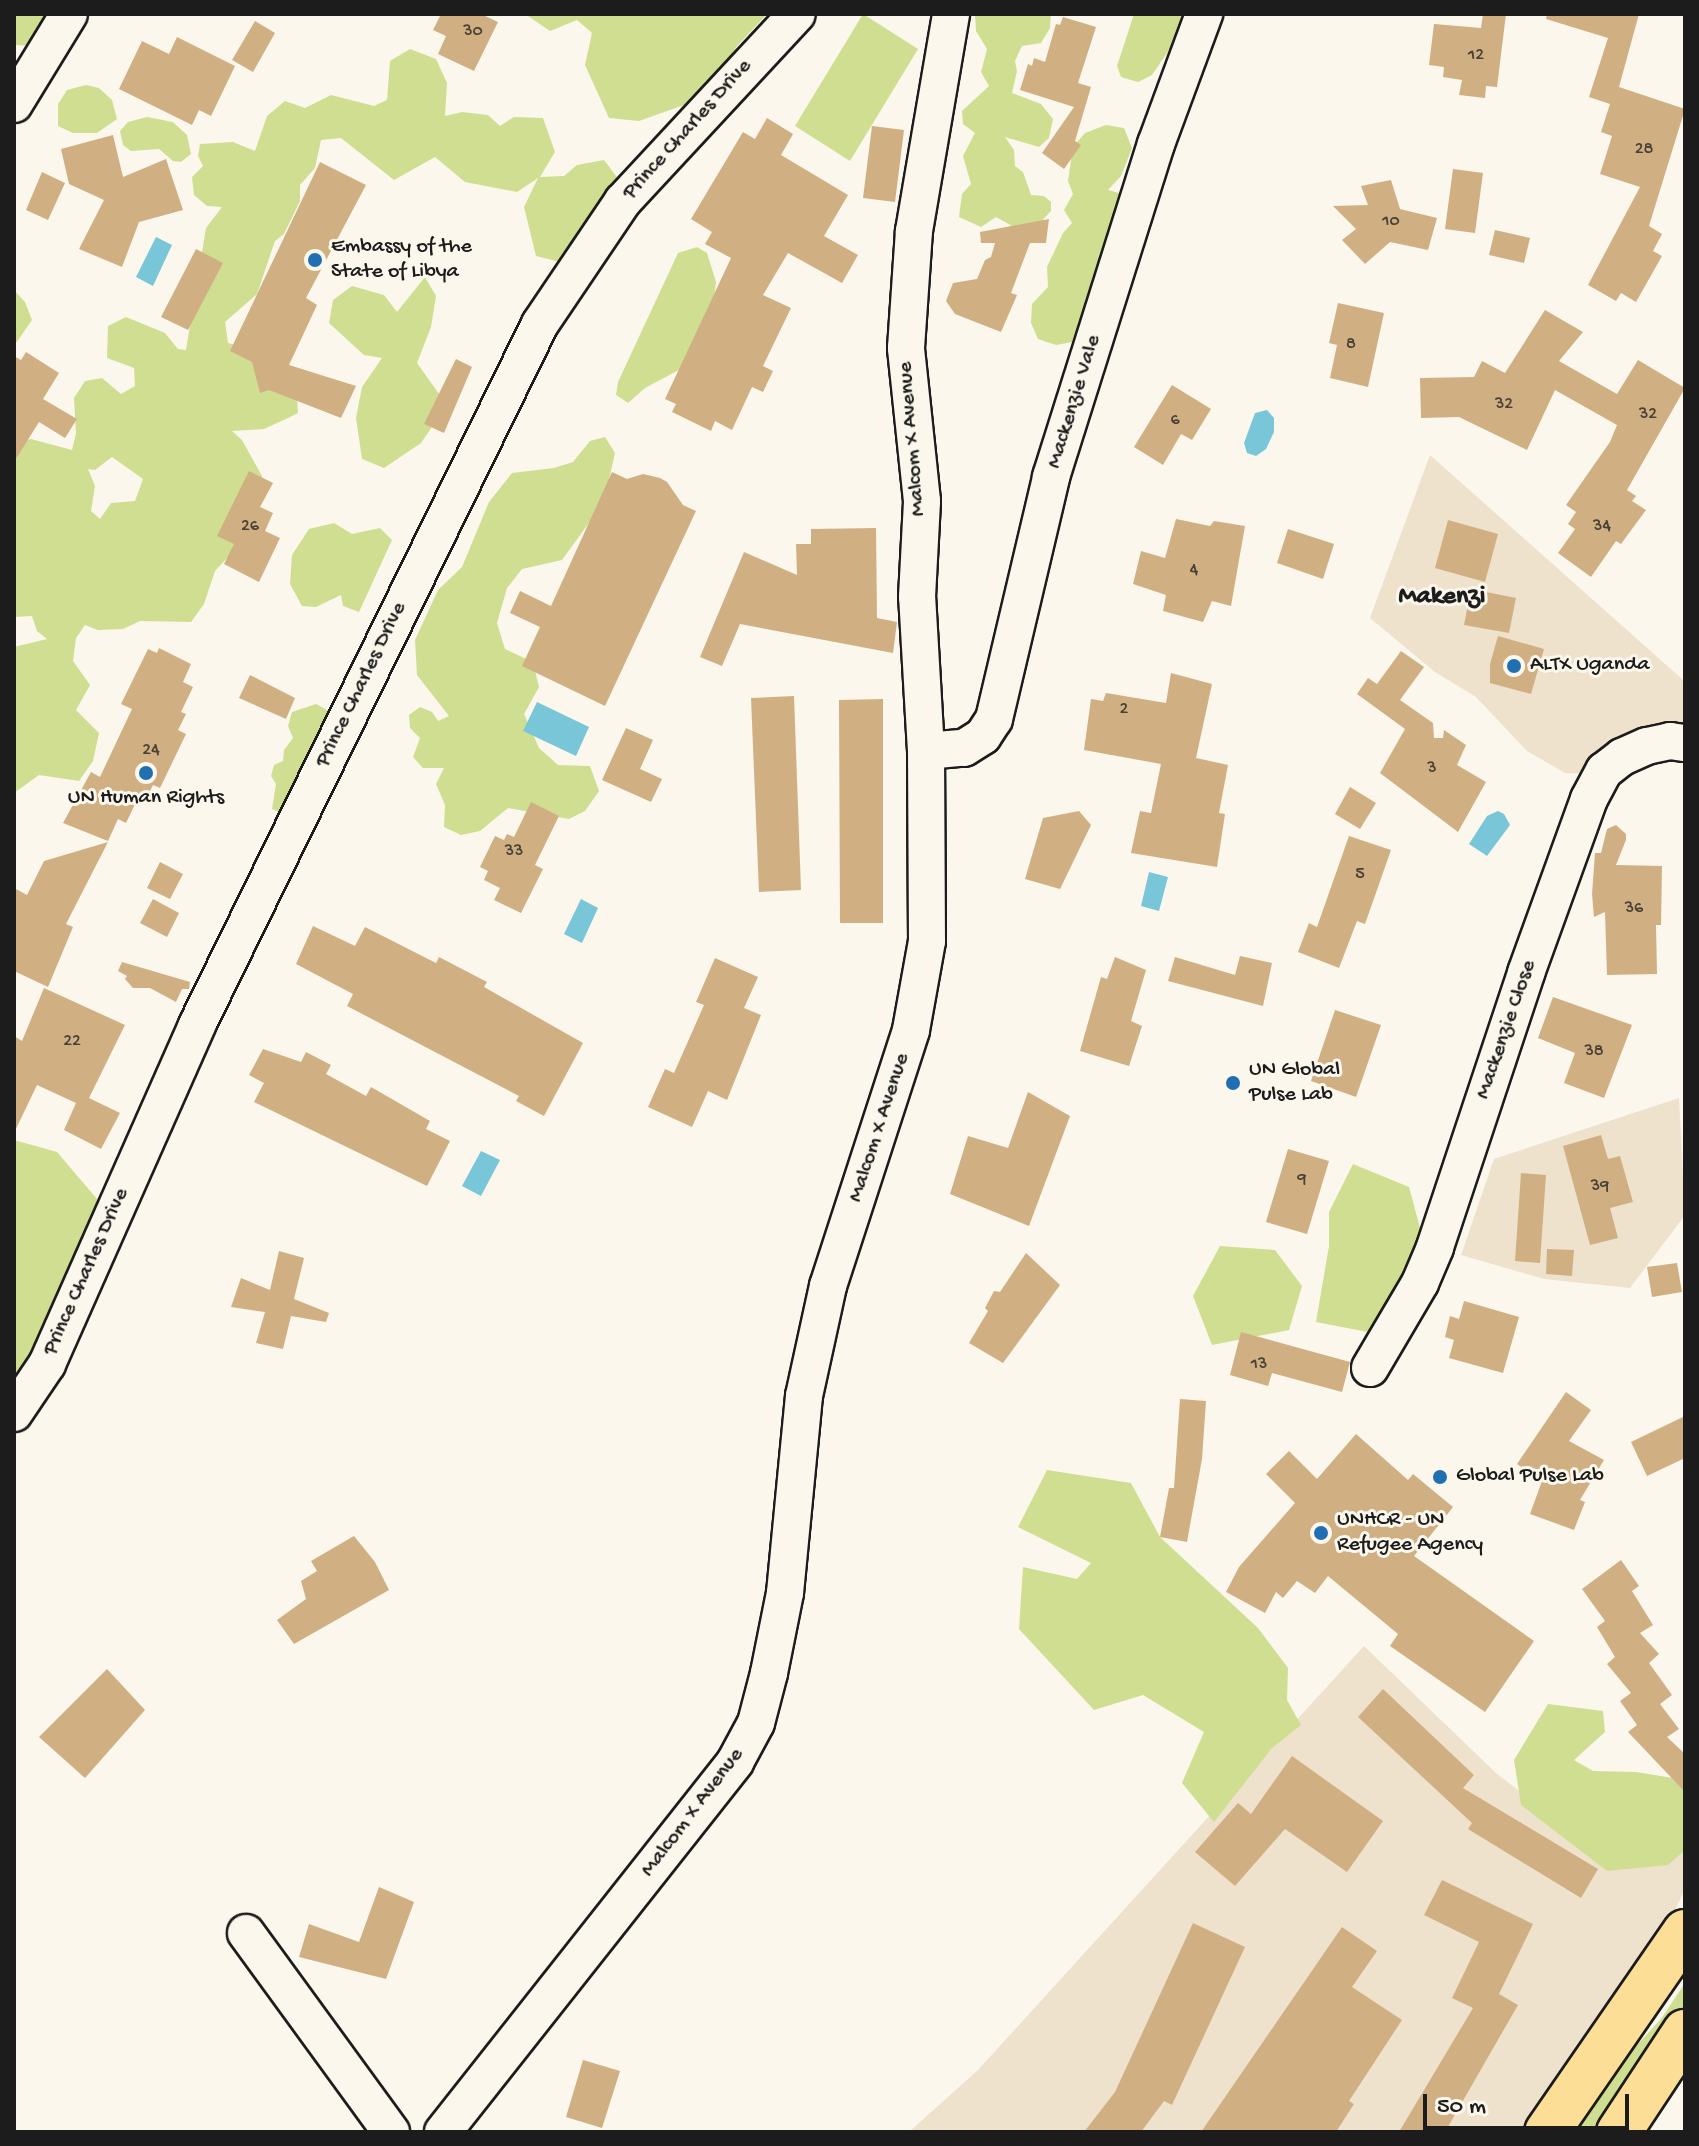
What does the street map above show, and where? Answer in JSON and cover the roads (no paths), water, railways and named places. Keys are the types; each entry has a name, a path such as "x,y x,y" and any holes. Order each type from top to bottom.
{"main road":[{"path":"1547,2132 1685,1932"},
{"path":"1619,2132 1685,2032"}],"street":[{"path":"14,104 69,14"},
{"name":"Prince Charles Drive","path":"14,1413 47,1364 203,1011 540,324 623,201 797,14"},
{"name":"Malcom X Avenue","path":"443,2132 735,1762 756,1723 785,1593 804,1396 810,1368 828,1286 911,1030 927,941 926,751 917,597 922,501 906,348 914,231 951,14"},
{"name":"Mackenzie Vale","path":"926,751 964,748 983,736 994,719 1051,477 1156,144 1204,14"},
{"name":"Mackenzie Close","path":"1370,1368 1420,1283 1435,1247 1526,973 1589,799 1604,771 1622,757 1647,746 1670,741 1685,743"},
{"path":"246,1933 391,2132"}],"water":[{"path":"156,237 172,245 153,286 136,277"},
{"path":"1267,410 1274,418 1274,432 1266,449 1256,456 1247,453 1244,443 1255,413"},
{"path":"537,702 589,727 576,756 523,731"},
{"path":"1498,811 1504,814 1510,825 1487,856 1469,844 1487,816"},
{"path":"1149,872 1168,877 1159,911 1141,906"},
{"path":"581,899 598,908 582,943 564,934"},
{"path":"481,1151 500,1160 481,1196 462,1186"}],"place":[{"name":"Embassy of the State of Libya","path":"315,260"},
{"name":"ALTX Uganda","path":"1514,666"},
{"name":"UN Human Rights","path":"146,773"},
{"name":"UN Global Pulse Lab","path":"1233,1083"},
{"name":"Global Pulse Lab","path":"1440,1477"},
{"name":"UNHCR - UN Refugee Agency","path":"1321,1533"}],"district":[{"name":"Makenzi","path":"1442,598"}]}
